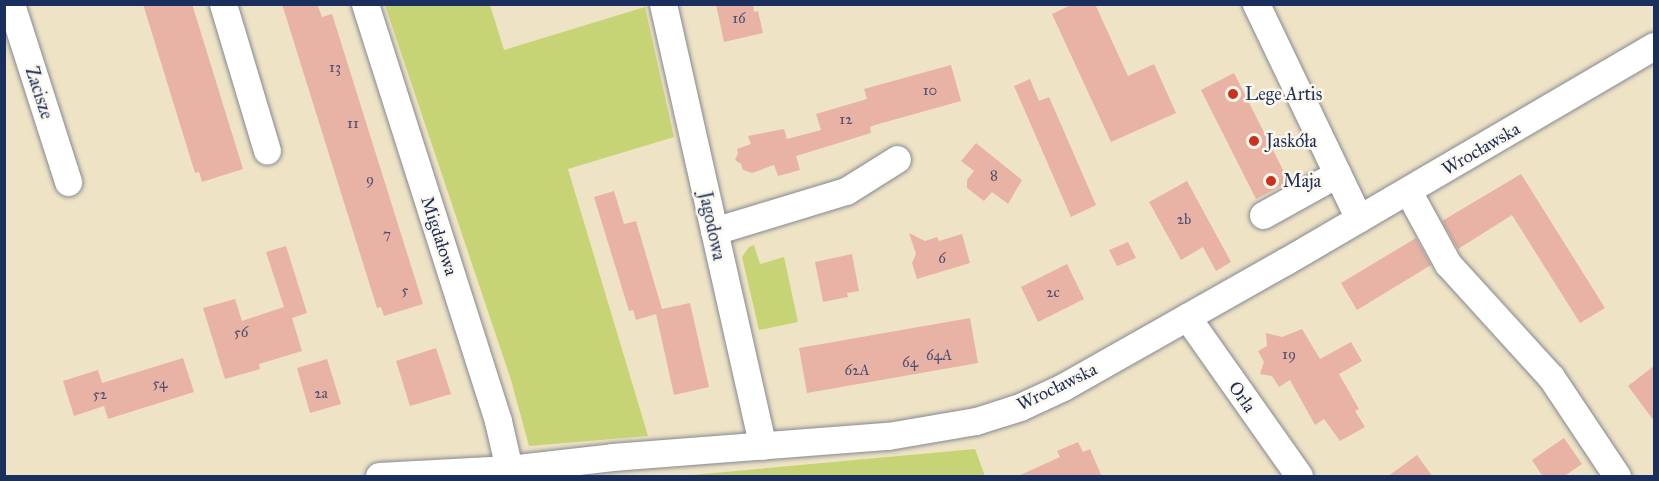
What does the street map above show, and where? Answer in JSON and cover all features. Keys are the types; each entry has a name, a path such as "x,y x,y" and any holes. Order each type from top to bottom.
{"street":[{"name":"Zacisze","path":"11,4 68,182"},
{"path":"223,4 267,151"},
{"name":"Migdałowa","path":"365,4 498,421 509,469"},
{"name":"Jagodowa","path":"663,4 763,446"},
{"path":"1256,4 1359,219"},
{"name":"Wrocławska","path":"380,477 509,469 612,456 888,436 976,421 1020,407 1063,387 1187,317 1408,191 1654,46"},
{"path":"714,231 846,191 897,159"},
{"path":"1263,215 1337,174"},
{"path":"1408,191 1448,264 1551,377 1617,477"},
{"name":"Orla","path":"1187,317 1299,477"}],"green space":[{"path":"385,5 490,5 504,50 645,7 674,137 568,169 648,436 529,446 511,380"},
{"path":"754,245 760,264 784,257 798,322 759,330 742,257 749,247"},
{"path":"975,449 985,476 681,476"}],"building":[{"path":"143,4 192,4 243,169 202,182 199,172 195,173"},
{"path":"282,4 317,4 322,17 332,14 423,304 384,316 381,307 377,308"},
{"path":"716,4 753,4 754,12 758,11 763,33 724,42"},
{"path":"1073,4 1095,4 1128,76 1154,64 1176,113 1111,142 1052,14"},
{"path":"951,65 961,101 875,125 870,127 871,133 796,156 800,170 778,176 774,165 752,173 743,170 741,164 735,160 737,149 751,144 748,136 784,129 787,139 821,130 816,114 867,99 864,89"},
{"path":"1234,73 1289,182 1256,199 1201,90"},
{"path":"1030,79 1039,101 1049,97 1096,205 1071,217 1014,86"},
{"path":"976,143 1022,180 1008,204 992,192 984,201 967,188 967,180 974,171 961,161"},
{"path":"1521,174 1605,308 1580,323 1512,215 1458,249 1442,221"},
{"path":"1187,181 1231,262 1216,271 1203,247 1181,260 1149,202"},
{"path":"614,191 624,224 636,221 662,309 690,303 709,387 674,395 656,314 636,320 633,310 629,311 594,197"},
{"path":"909,233 925,241 937,237 939,241 962,234 970,263 917,279 912,263 916,254"},
{"path":"1416,238 1431,265 1357,310 1341,283"},
{"path":"1128,242 1136,258 1117,266 1109,250"},
{"path":"286,246 307,313 292,318 302,351 259,364 260,369 225,379 203,308 235,299 242,321 284,307 266,252"},
{"path":"852,254 859,291 847,293 848,297 823,302 815,262"},
{"path":"1067,264 1084,299 1038,322 1021,287"},
{"path":"970,318 978,363 807,393 799,348"},
{"path":"1302,329 1320,359 1351,342 1362,361 1339,374 1359,409 1355,411 1365,427 1340,441 1324,419 1315,425 1290,380 1279,387 1272,376 1260,374 1264,362 1258,351 1267,346 1266,333 1282,337"},
{"path":"436,348 451,394 410,406 396,361"},
{"path":"183,358 194,392 108,419 104,406 74,416 63,381 98,370 102,383"},
{"path":"327,359 341,404 310,413 297,368"},
{"path":"1654,366 1654,421 1628,386"},
{"path":"1564,438 1582,464 1563,477 1543,477 1532,460"},
{"path":"1078,442 1083,452 1090,449 1102,477 1016,477 1060,457 1057,451"},
{"path":"1417,455 1433,477 1387,477"}],"place":[{"name":"Lege Artis","path":"1233,94"},
{"name":"Jaskóła","path":"1254,141"},
{"name":"Maja","path":"1271,181"}]}
